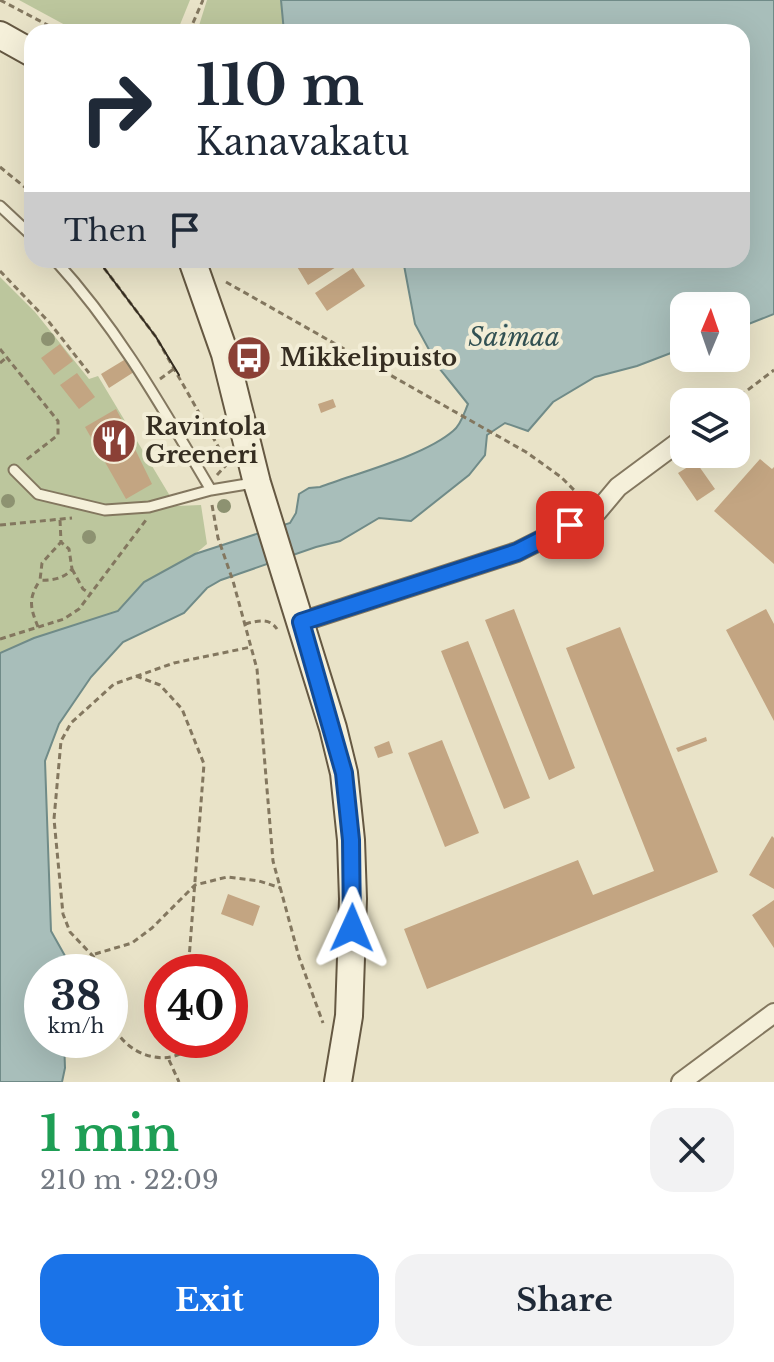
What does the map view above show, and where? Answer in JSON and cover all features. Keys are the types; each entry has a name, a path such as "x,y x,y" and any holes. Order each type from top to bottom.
{"street":[{"path":"0,35 24,48"},
{"path":"195,268 225,354 257,483 281,559 290,628 344,773 353,899 349,1016 338,1082"},
{"path":"290,628 517,552 597,512 618,487 670,448"},
{"path":"681,1082 774,1013"}],"lane":[{"path":"0,206 24,228"},
{"path":"62,268 127,349 211,490"},
{"path":"14,470 38,494 105,510 149,507 211,490 257,483"}],"path":[{"path":"0,0 46,24"},
{"path":"192,24 203,0"},
{"path":"0,167 24,186"},
{"path":"104,268 156,337 228,463"},
{"path":"0,271 49,322 89,373"},
{"path":"219,279 526,452 561,477 597,512"},
{"path":"0,349 58,421 58,435 14,470"},
{"path":"0,363 7,357"},
{"path":"750,388 774,370"},
{"path":"236,457 219,470 211,490 213,514 257,669 273,861 299,957 323,1024"},
{"path":"0,639 64,619 79,609 148,517 149,507"},
{"path":"0,525 60,520 105,510"},
{"path":"38,627 31,601 32,592 40,580 42,563 61,542 60,520"},
{"path":"61,542 69,549 72,569 83,589 92,595"},
{"path":"40,580 68,575 72,569"},
{"path":"245,624 264,620 290,628"},
{"path":"92,954 70,932 63,914 54,819 61,741 71,723 114,684 174,663 251,647"},
{"path":"136,676 160,685 182,709 204,764 189,954"},
{"path":"96,954 132,943 152,928 195,885 227,877 259,881 281,888"},
{"path":"128,1045 148,1057 172,1058"},
{"path":"168,1060 179,1082"}],"green space":[{"path":"19,0 190,0 180,24 63,24"},
{"path":"207,0 315,0 315,16 292,24 200,24"},
{"path":"0,277 35,312 89,379 98,376 176,506 201,505 207,544 144,582 119,611 34,638 0,653"}],"water":[{"name":"Saimaa","path":"281,0 774,0 774,314 750,323 750,292 670,292 670,353 595,377 553,402 528,431 505,423 487,435 485,455 469,475 411,521 379,518 340,541 221,580 207,588 184,613 123,642 91,677 59,724 45,761 51,931 64,954 24,954 24,1058 65,1058 62,1082 0,1082 0,653 34,638 118,611 144,582 195,554 290,523 296,513 299,494 309,488 320,487 408,456 456,428 468,404 439,368 415,324 404,268 750,268 750,24 283,24"}],"building":[{"path":"298,268 335,268 308,285"},
{"path":"353,268 365,286 327,311 315,293"},
{"path":"60,344 73,361 54,375 41,358"},
{"path":"129,357 137,370 109,388 101,374"},
{"path":"77,373 95,397 79,409 60,385"},
{"path":"333,399 336,407 321,413 318,404"},
{"path":"116,409 152,484 126,499 85,427"},
{"path":"760,459 772,469 774,467 774,564 714,511"},
{"path":"686,468 700,468 715,489 697,501 678,473"},
{"path":"514,609 575,768 549,780 485,620"},
{"path":"766,609 774,624 774,721 726,630"},
{"path":"620,627 718,872 427,989 404,929 578,860 593,895 654,871 566,648"},
{"path":"468,641 530,798 504,809 441,651"},
{"path":"706,737 707,741 678,752 676,748"},
{"path":"442,740 479,833 445,847 408,753"},
{"path":"389,741 393,753 378,758 374,747"},
{"path":"772,836 774,838 774,889 749,875"},
{"path":"228,894 260,906 253,926 221,914"},
{"path":"774,900 774,948 752,915"}],"tram line":[{"path":"104,268 156,337 179,375"}],"place":[{"name":"Mikkelipuisto","path":"249,358"},
{"name":"Ravintola Greeneri","path":"114,441"}],"route":[{"path":"352,928 351,840 344,773 301,622 517,552 570,525"}]}
